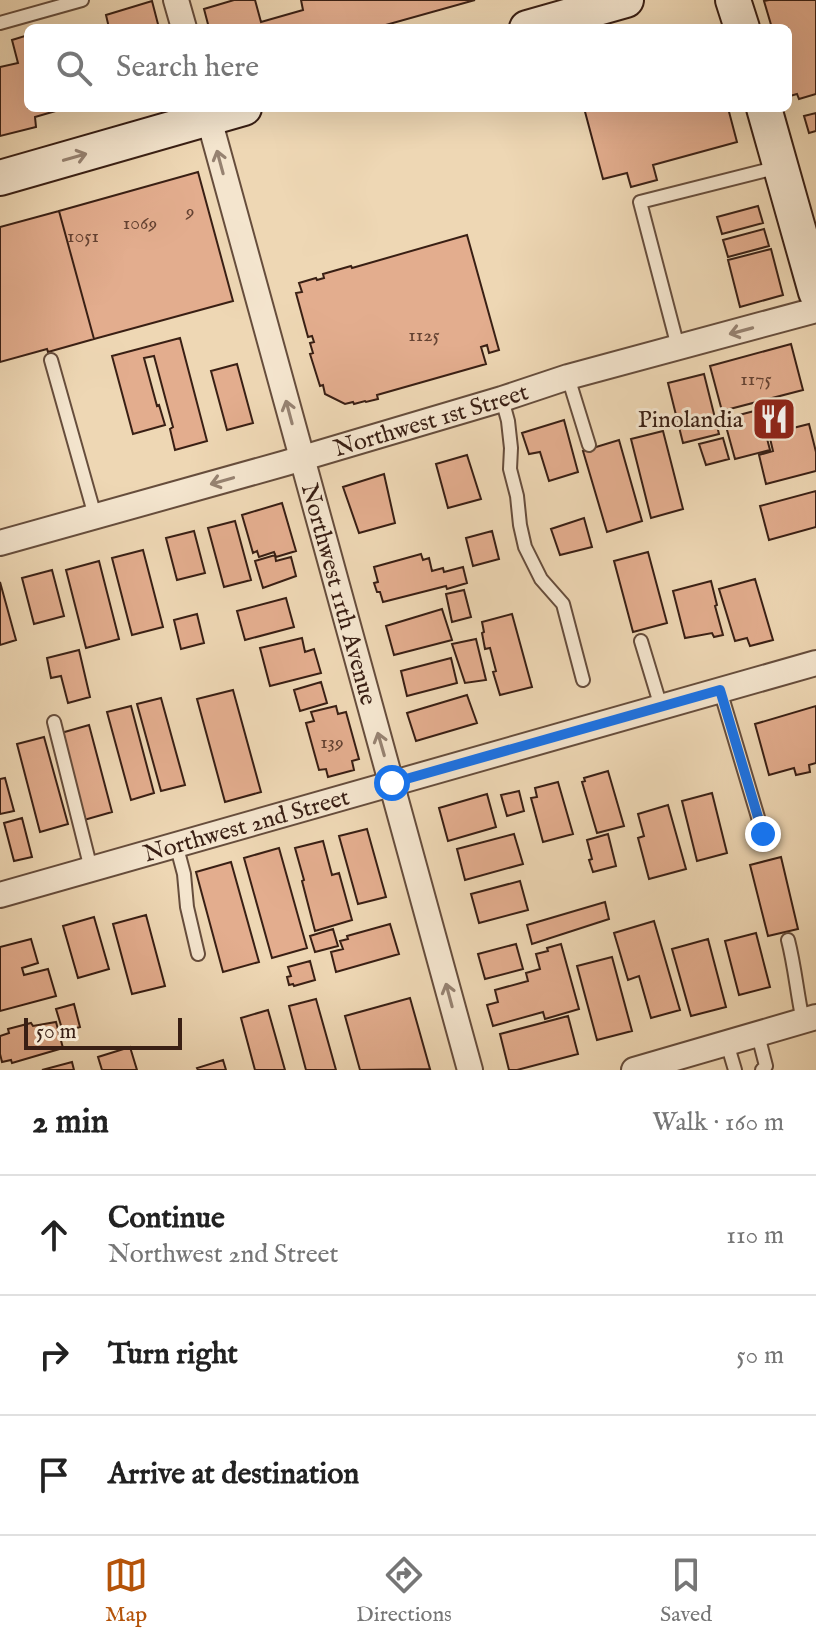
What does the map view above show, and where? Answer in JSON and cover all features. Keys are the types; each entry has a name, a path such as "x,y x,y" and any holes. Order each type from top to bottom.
{"main road":[{"path":"541,24 626,0"},
{"path":"733,0 741,24"},
{"path":"765,112 816,292"},
{"path":"0,178 207,113"}],"street":[{"path":"177,0 183,24"},
{"name":"Northwest 11th Avenue","path":"207,113 470,1070"},
{"name":"Northwest 1st Street","path":"0,543 302,458 568,377 816,310"},
{"name":"Northwest 2nd Street","path":"0,895 816,663"},
{"path":"634,1070 810,1019"}],"lane":[{"path":"0,23 82,0"},
{"path":"678,347 640,202 781,166"},
{"path":"51,360 95,516"},
{"path":"568,377 589,445"},
{"path":"502,399 511,448 510,469 525,547 541,579 563,604 583,680"},
{"path":"641,641 661,707"},
{"path":"720,690 763,834"},
{"path":"54,722 91,869"},
{"path":"176,844 198,954"},
{"path":"788,940 797,996 810,1019"},
{"path":"758,1035 766,1066 762,1070"},
{"path":"727,1043 735,1070"}],"building":[{"path":"234,0 255,0 261,22 303,10 301,0 475,0 389,24 208,24 204,9"},
{"path":"816,0 816,94 799,99 797,94 792,95 792,24 771,24 764,1"},
{"path":"152,1 158,24 108,24 106,15"},
{"path":"24,36 24,112 52,112 35,117 36,127 0,136 0,67 18,63 12,40"},
{"path":"585,112 729,112 737,142 653,165 657,180 631,187 627,173 603,179"},
{"path":"816,113 816,131 809,133 804,116"},
{"path":"198,172 233,301 94,339 59,211"},
{"path":"758,206 763,223 722,234 717,217"},
{"path":"59,211 94,339 0,362 0,227"},
{"path":"764,229 769,246 728,257 723,240"},
{"path":"467,235 499,350 489,353 487,345 481,347 486,364 377,395 378,399 345,404 325,394 310,354 313,353 310,343 314,342 312,336 308,337 296,293 302,292 299,283"},
{"path":"771,249 783,295 740,307 728,260"},
{"path":"180,338 207,441 175,450 170,429 173,427 154,356 144,358 165,425 133,434 112,356"},
{"path":"791,344 803,390 722,411 710,366"},
{"path":"237,364 253,423 227,430 211,371"},
{"path":"704,374 719,434 683,443 668,383"},
{"path":"780,399 787,425 765,431 770,450 735,459 724,419 758,410 757,405"},
{"path":"564,420 578,472 549,481 540,452 529,454 522,433"},
{"path":"809,424 816,452 816,471 766,484 759,455 773,451 769,434"},
{"path":"663,431 683,509 651,518 631,439"},
{"path":"723,438 729,459 706,465 699,444"},
{"path":"619,440 642,521 607,532 583,451"},
{"path":"467,455 481,499 448,508 436,464"},
{"path":"384,474 395,523 359,533 343,487"},
{"path":"816,491 816,527 769,540 760,506"},
{"path":"282,503 296,551 276,557 274,552 259,557 257,551 253,553 242,515"},
{"path":"584,518 592,547 560,555 551,529"},
{"path":"235,521 251,580 224,587 208,528"},
{"path":"194,531 205,573 177,580 166,538"},
{"path":"492,531 499,559 473,566 466,538"},
{"path":"143,550 163,627 132,635 112,558"},
{"path":"648,552 667,623 633,632 614,561"},
{"path":"421,554 423,560 429,558 432,571 443,568 444,572 463,567 467,583 383,602 374,583 378,582 374,567"},
{"path":"275,555 276,561 291,557 296,576 263,588 255,561"},
{"path":"99,561 119,639 86,648 66,570"},
{"path":"52,570 64,616 34,624 22,578"},
{"path":"755,579 773,640 750,646 747,638 735,641 719,589"},
{"path":"711,581 723,635 714,637 712,633 685,638 673,591"},
{"path":"0,582 16,640 0,645"},
{"path":"464,590 471,617 452,622 446,594"},
{"path":"286,598 294,627 245,640 237,611"},
{"path":"442,609 452,640 394,655 386,626"},
{"path":"197,614 204,643 181,649 174,620"},
{"path":"512,614 532,687 500,695 490,648 485,649 482,622"},
{"path":"302,638 305,652 314,649 321,673 270,686 260,648"},
{"path":"476,639 486,680 465,683 452,644"},
{"path":"79,650 90,697 68,703 61,676 51,678 47,658"},
{"path":"451,658 457,683 407,696 401,671"},
{"path":"321,682 327,703 300,711 294,690"},
{"path":"233,690 261,792 225,802 197,699"},
{"path":"467,695 477,723 416,741 407,713"},
{"path":"161,698 185,785 161,791 137,704"},
{"path":"131,706 154,793 131,800 107,712"},
{"path":"336,706 338,714 346,712 359,759 352,761 354,770 328,777 326,769 319,770 306,723 314,721 311,712"},
{"path":"816,706 816,763 809,765 810,772 796,775 794,768 769,775 755,724"},
{"path":"89,725 112,812 84,820 61,733"},
{"path":"44,737 68,824 40,832 17,744"},
{"path":"608,771 624,826 597,833 582,782 584,778"},
{"path":"5,778 14,811 0,814 0,779"},
{"path":"558,782 573,834 543,842 531,798 537,797 535,788"},
{"path":"519,791 524,811 507,816 501,795"},
{"path":"712,793 727,853 697,861 682,801"},
{"path":"487,794 496,827 448,841 439,808"},
{"path":"668,805 686,869 649,879 638,838 644,836 638,814"},
{"path":"22,818 32,857 14,861 4,823"},
{"path":"367,829 386,897 358,904 339,836"},
{"path":"514,834 523,864 465,880 457,849"},
{"path":"608,834 616,866 593,872 587,840"},
{"path":"323,841 332,875 339,873 352,920 315,931 295,848"},
{"path":"279,848 307,948 272,958 244,858"},
{"path":"781,857 798,929 768,936 750,865"},
{"path":"231,862 259,962 223,972 196,872"},
{"path":"520,881 528,910 479,923 471,894"},
{"path":"605,902 609,919 532,944 527,925"},
{"path":"146,915 165,986 132,994 113,924"},
{"path":"94,917 109,969 78,978 63,926"},
{"path":"654,921 680,1010 651,1018 639,976 628,980 614,933"},
{"path":"390,924 399,954 336,972 331,952 343,949 340,941 348,939 347,936"},
{"path":"333,929 338,946 315,952 310,936"},
{"path":"756,933 770,987 739,995 725,941"},
{"path":"31,939 38,963 22,968 24,975 48,969 56,996 0,1011 0,947"},
{"path":"708,939 726,1007 691,1016 672,949"},
{"path":"516,944 523,969 485,979 478,954"},
{"path":"561,944 579,1009 545,1019 543,1012 493,1026 487,1005 498,1002 495,990 528,981 526,973 540,969 536,954"},
{"path":"612,957 632,1031 597,1040 577,966"},
{"path":"310,961 315,980 289,985 287,977 291,976 288,967"},
{"path":"410,998 430,1069 360,1070 345,1016"},
{"path":"316,999 336,1070 306,1070 289,1006"},
{"path":"74,1004 80,1027 63,1032 56,1009"},
{"path":"268,1010 285,1070 255,1070 241,1018"},
{"path":"568,1016 578,1054 509,1070 500,1034"},
{"path":"56,1022 63,1048 12,1063 11,1060 2,1062 0,1036 9,1033 8,1029 31,1023 33,1026"},
{"path":"130,1047 137,1070 102,1070 98,1057"},
{"path":"223,1060 226,1070 197,1068"},
{"path":"72,1062 74,1070 42,1070"}],"place":[{"name":"Pinolandia","path":"774,419"}],"route":[{"path":"392,783 720,690 763,834"}]}
